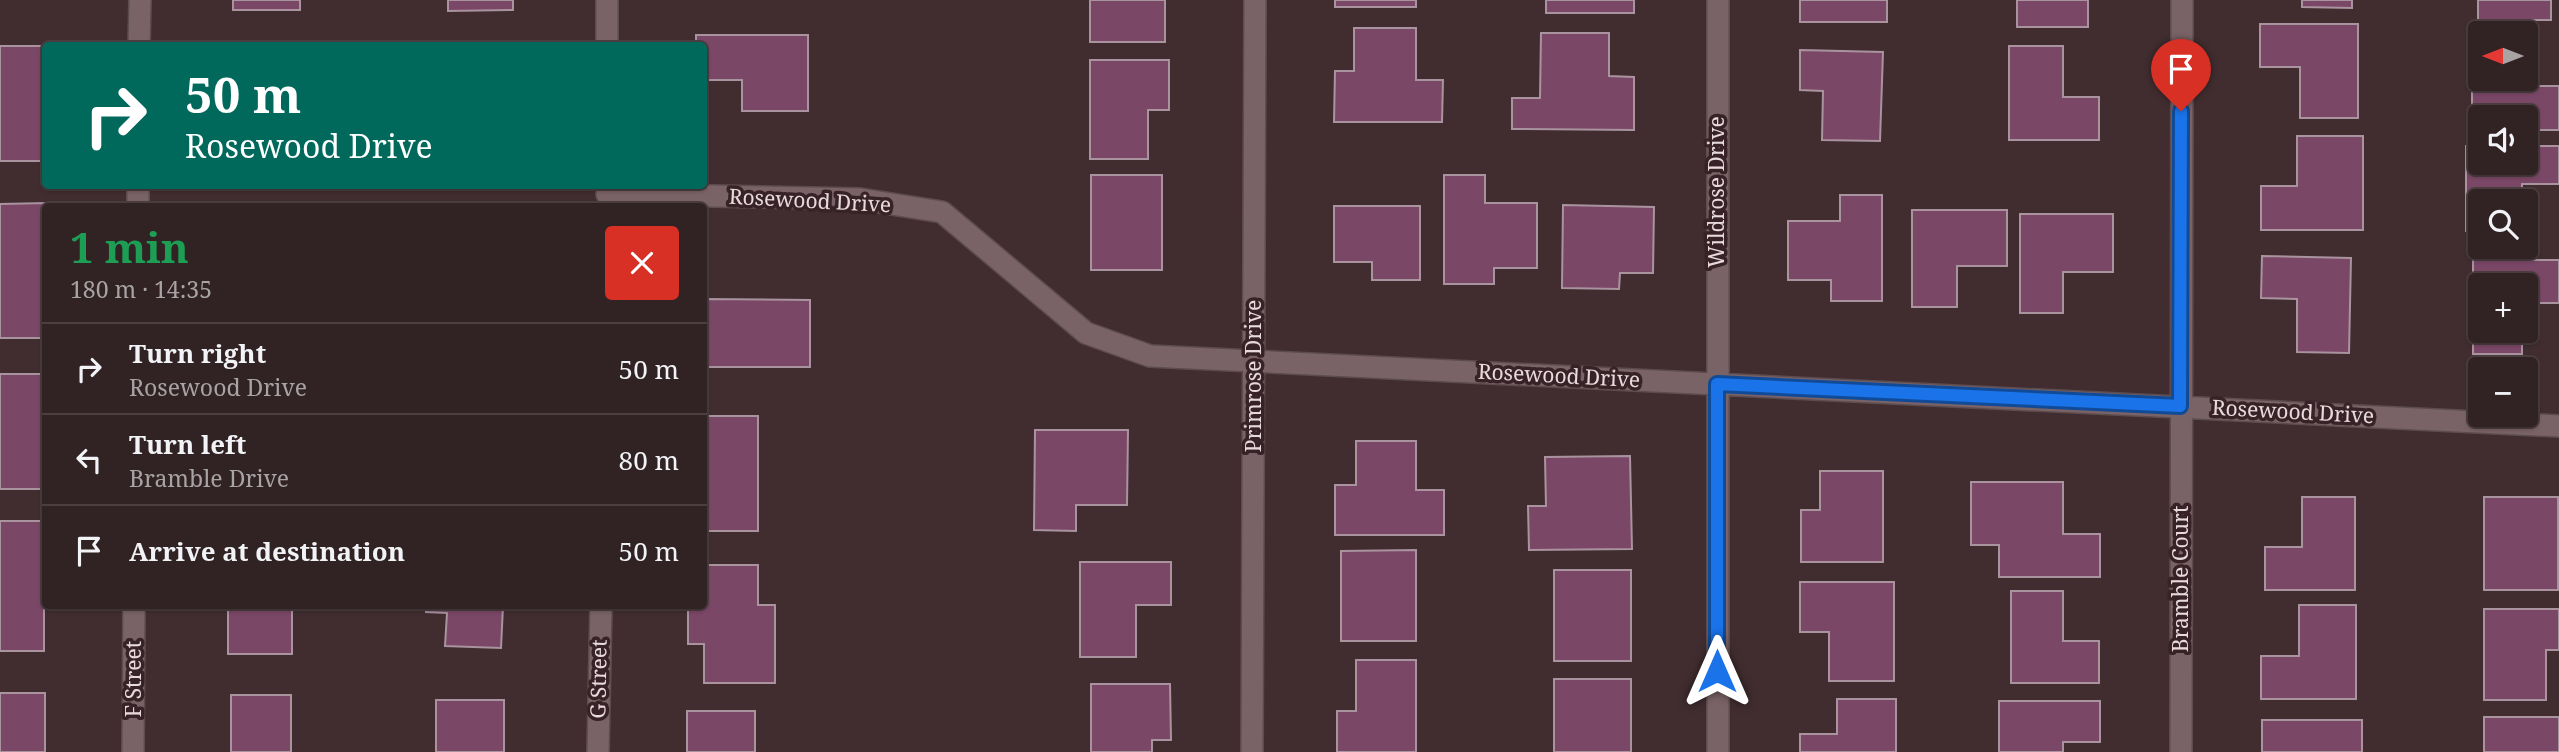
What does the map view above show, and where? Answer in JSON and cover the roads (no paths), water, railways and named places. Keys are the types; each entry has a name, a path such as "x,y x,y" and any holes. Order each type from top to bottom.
{"street":[{"path":"139,0 139,42"},
{"path":"607,0 607,42"},
{"name":"Primrose Drive","path":"1252,752 1255,0"},
{"name":"Wildrose Drive","path":"1717,752 1718,0"},
{"name":"Bramble Court","path":"2181,752 2182,0"},
{"name":"Rosewood Drive","path":"606,195 860,199 942,212 1086,334 1150,356 2559,426"},
{"name":"F Street","path":"133,752 134,609"},
{"name":"G Street","path":"598,752 601,609"}]}
